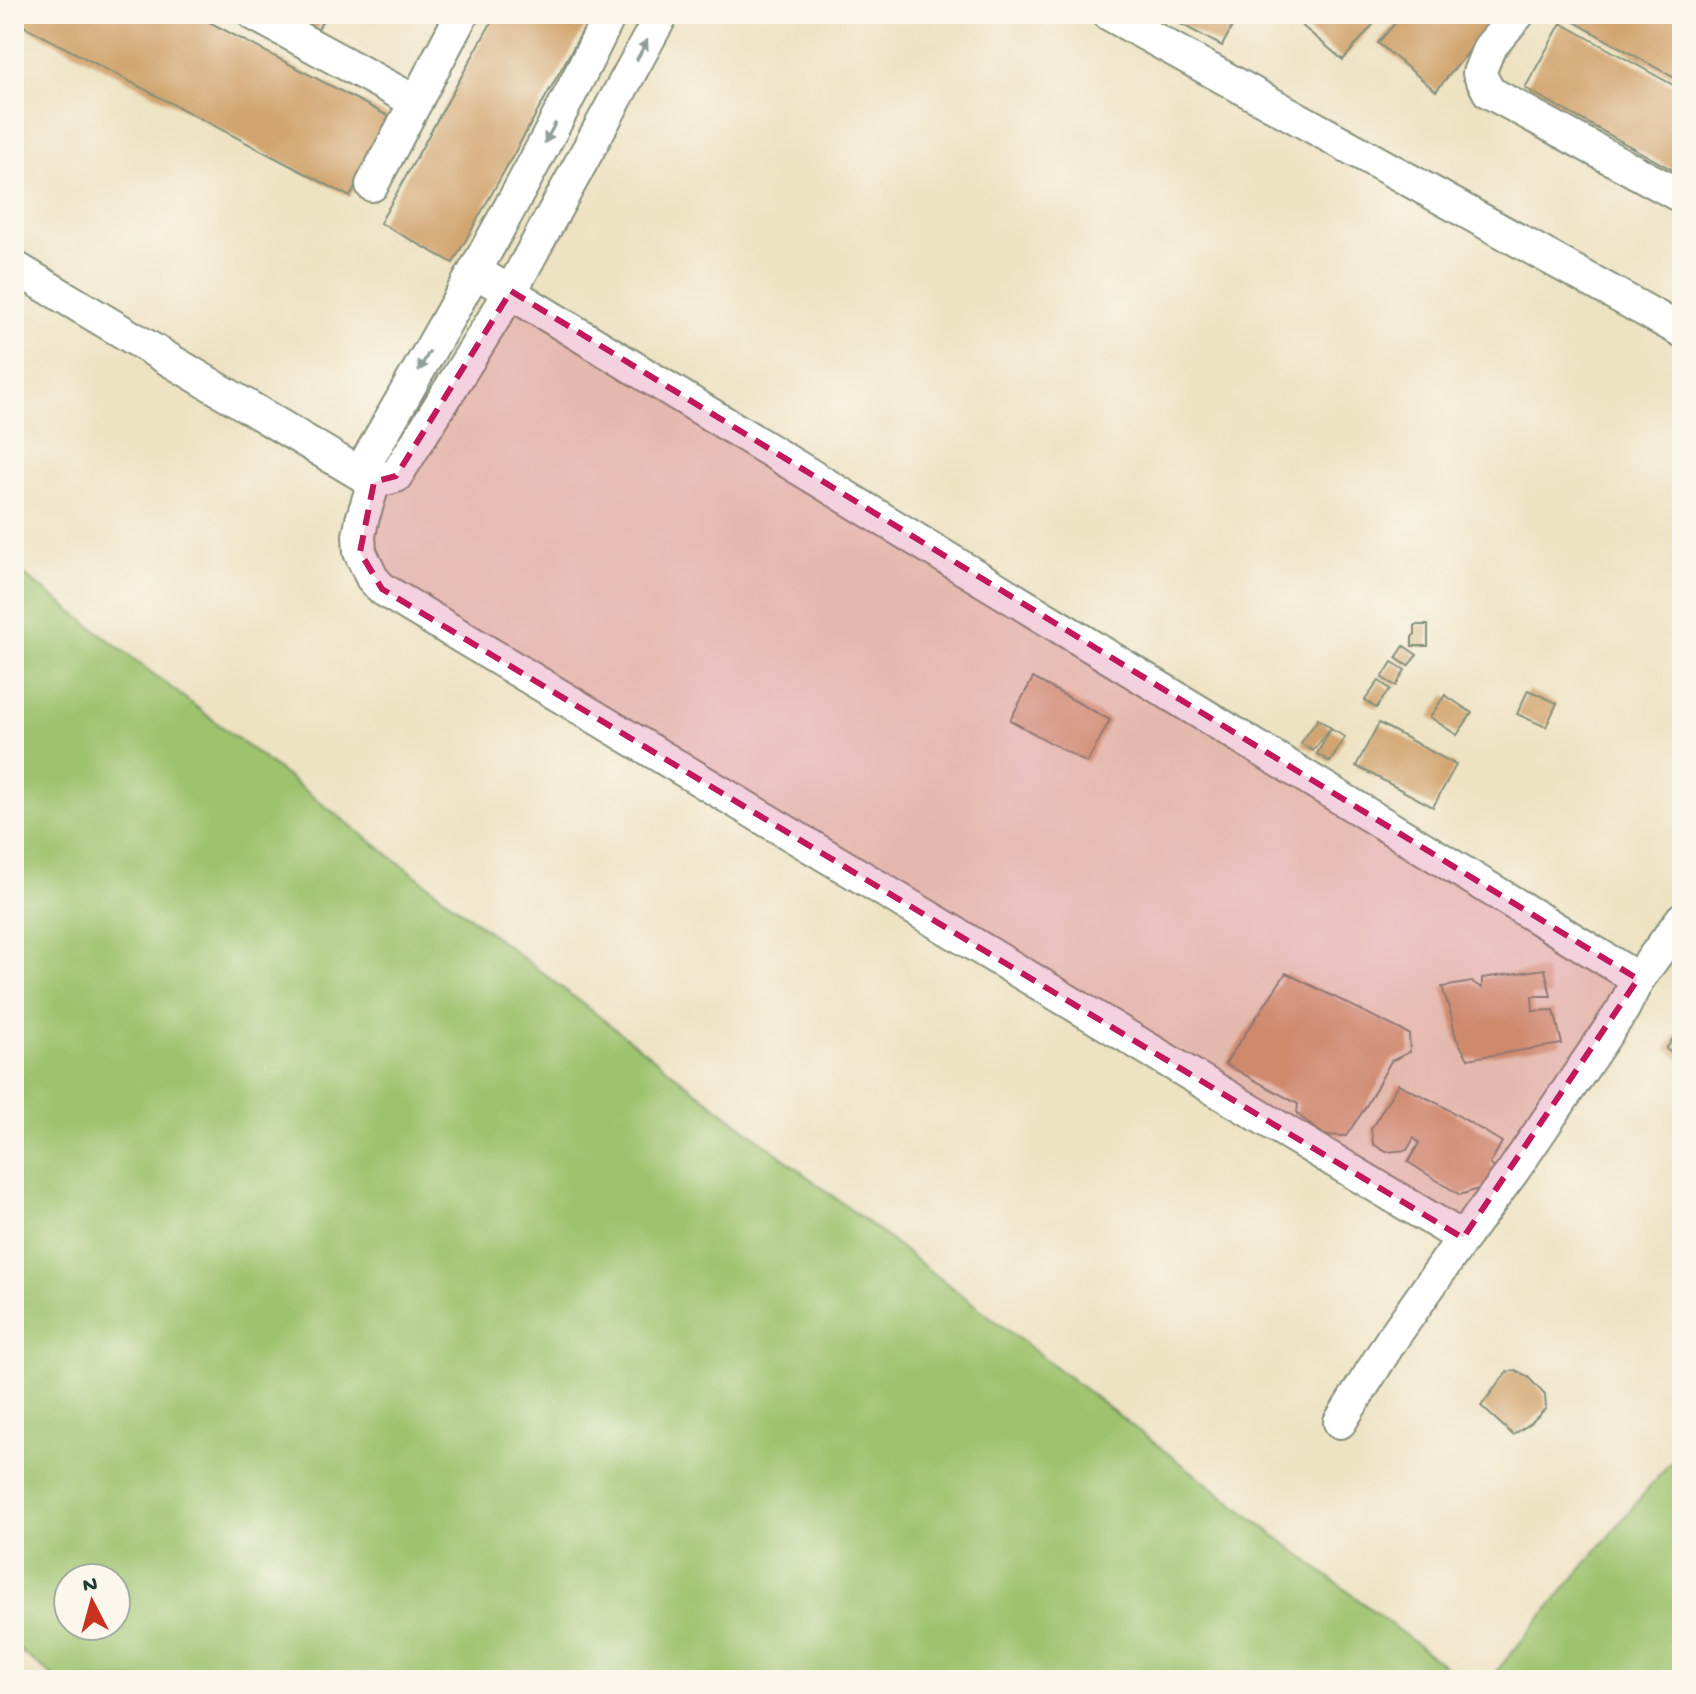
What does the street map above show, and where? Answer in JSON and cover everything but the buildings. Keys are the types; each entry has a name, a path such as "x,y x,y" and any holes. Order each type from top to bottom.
{"street":[{"path":"254,14 416,102"},
{"path":"372,185 462,14"},
{"path":"610,14 475,271 368,459 374,482 361,528 360,552 372,578 382,589 1463,1238"},
{"path":"14,267 374,482 396,476 511,291 662,14"},
{"path":"1109,14 1682,331"},
{"path":"1518,14 1489,48 1479,73 1489,92 1682,197"},
{"path":"578,80 618,97"},
{"path":"475,271 1638,979"},
{"path":"1340,1422 1392,1339 1513,1171 1623,1009 1638,979 1682,919"}],"highlighted area":[{"path":"511,291 1638,979 1463,1238 382,589 360,552 374,482 396,476"}],"green space":[{"path":"14,567 1463,1680 58,1680 14,1646"},
{"path":"1682,1448 1682,1680 1489,1680"}]}
